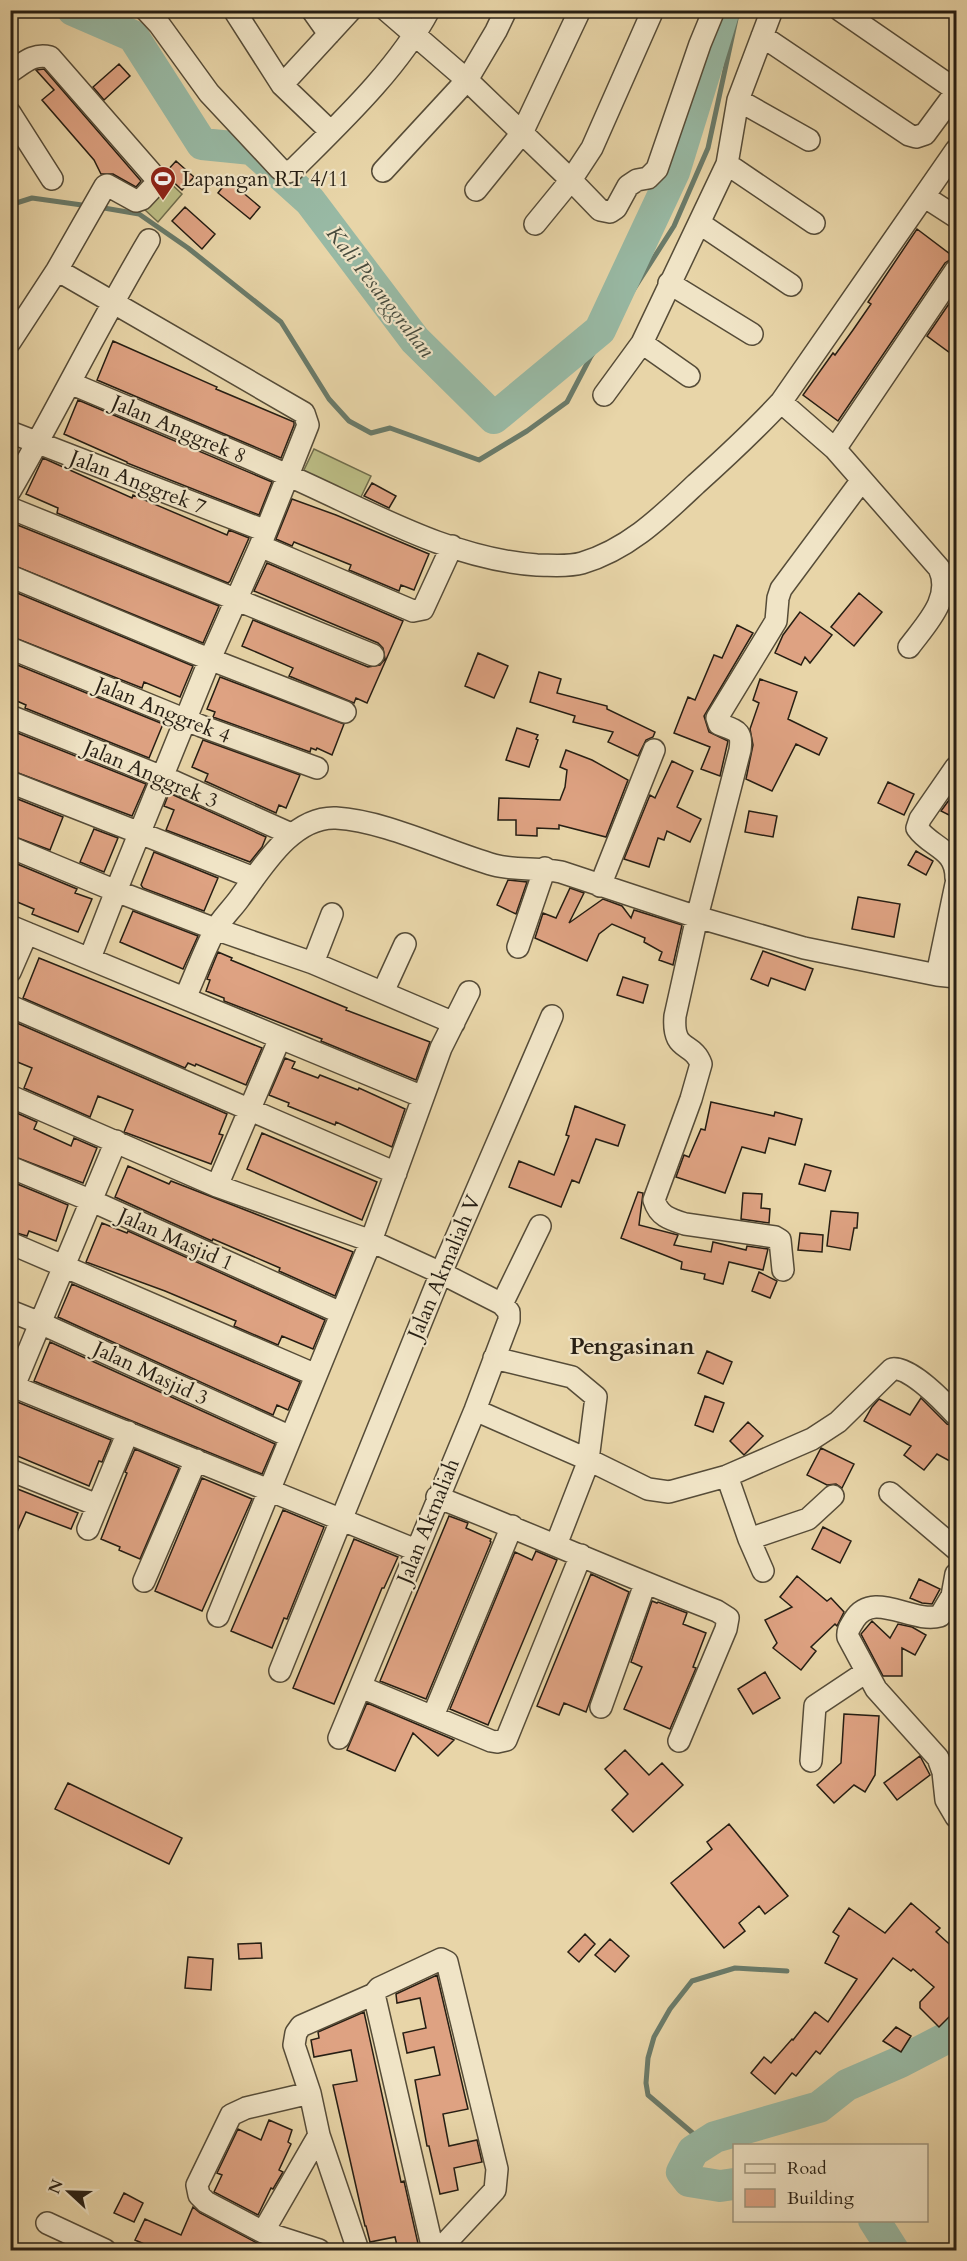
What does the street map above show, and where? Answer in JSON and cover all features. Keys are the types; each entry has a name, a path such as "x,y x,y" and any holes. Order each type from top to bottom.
{"street":[{"path":"234,10 282,85 331,132"},
{"path":"312,10 329,34"},
{"path":"282,85 351,10"},
{"path":"386,10 467,80 600,210 610,212 616,208 628,186 637,180 648,178 657,169 714,10"},
{"path":"146,11 159,24 209,93 280,169 288,172 293,170 331,132 416,35 429,10"},
{"path":"383,171 467,80 506,10"},
{"path":"476,190 522,133 580,10"},
{"path":"535,224 571,180 592,148 653,10"},
{"path":"604,395 642,343 727,164 738,100 772,10"},
{"path":"762,36 909,135 916,137 925,134 957,91 840,10"},
{"path":"10,72 32,57 41,55 50,57 154,176 156,184 142,199 133,201 99,198 57,270 10,342"},
{"path":"738,100 809,140"},
{"path":"10,113 52,179"},
{"name":"Jalan Anggrek 8","path":"70,383 288,475 384,520 452,546 514,563 579,564 633,539 652,525 781,402 957,150"},
{"path":"727,164 814,222"},
{"path":"925,196 957,217"},
{"path":"699,223 790,285"},
{"path":"10,490 113,301 149,240"},
{"path":"57,270 304,413 309,425 138,834 90,958"},
{"path":"835,449 957,270"},
{"path":"669,283 752,334"},
{"path":"642,343 689,376"},
{"path":"781,402 835,449 933,560 944,578 941,600 936,612 909,647"},
{"name":"Jalan Anggrek 7","path":"10,432 263,539 413,611 423,609 452,546"},
{"path":"783,1270 782,1245 775,1237 670,1220 662,1215 654,1200 692,1099 702,1064 681,1044 673,1032 697,917 742,738 738,732 719,724 717,718 776,621 781,590 862,480"},
{"path":"10,508 373,655"},
{"path":"10,576 345,712"},
{"name":"Jalan Anggrek 4","path":"10,648 185,720 316,768"},
{"name":"Jalan Anggrek 3","path":"10,716 163,777 291,834"},
{"path":"600,885 654,750"},
{"path":"957,766 920,819 917,828 952,859 957,878"},
{"path":"10,782 254,878"},
{"path":"185,999 215,929 291,834 316,820 337,818 385,829 493,865 545,868 697,917 804,948 947,976 957,884"},
{"path":"10,847 215,929 259,942 313,963 454,1023"},
{"path":"518,947 545,868"},
{"path":"313,963 332,914"},
{"path":"10,972 19,930 423,1097"},
{"path":"383,992 405,944"},
{"path":"218,1616 371,1241 441,1048 469,992"},
{"path":"10,1006 396,1173"},
{"name":"Jalan Akmaliah V","path":"280,1671 441,1273 552,1016"},
{"path":"217,1186 280,1038"},
{"path":"10,1096 217,1186 371,1241 502,1304 540,1226"},
{"path":"116,1141 12,1385 416,1550"},
{"name":"Jalan Masjid 1","path":"10,1167 92,1201 341,1313"},
{"path":"10,1243 316,1375"},
{"name":"Jalan Akmaliah","path":"339,1738 495,1358 509,1320 509,1312 502,1304"},
{"name":"Jalan Masjid 3","path":"10,1311 291,1437"},
{"path":"495,1358 572,1377 596,1397 588,1460 556,1545"},
{"path":"475,1410 657,1492 675,1491 727,1476 800,1445 838,1422 892,1369 898,1368 913,1377 957,1415"},
{"path":"88,1529 128,1432"},
{"path":"144,1581 196,1460"},
{"path":"10,1470 97,1505"},
{"path":"727,1476 749,1539 764,1571"},
{"path":"890,1493 957,1549"},
{"path":"749,1539 808,1519 833,1496"},
{"path":"437,1497 512,1526 645,1584 717,1611 728,1618 726,1629 679,1741"},
{"path":"433,1716 512,1526"},
{"path":"361,1687 491,1741 506,1740 581,1555"},
{"path":"957,1574 952,1596 940,1616 919,1617 877,1606 868,1607 858,1613 847,1631 866,1672 884,1698 938,1758 944,1773 946,1800 957,1817"},
{"path":"601,1707 645,1584"},
{"path":"811,1761 815,1706 866,1672"},
{"path":"358,2250 319,2135 310,2093 294,2044 296,2033 301,2026 374,1994 379,1988 441,1959 447,1962 497,2169 497,2180 495,2190 439,2250"},
{"path":"374,1994 439,2250"},
{"path":"310,2093 246,2108 231,2115 197,2185 198,2195 206,2202 262,2232 319,2250"},
{"path":"262,2232 319,2135"},
{"path":"47,2223 105,2250"}],"green space":[{"name":"Lapangan RT 4/11","path":"168,181 182,194 158,222 144,209"},
{"path":"314,449 371,476 360,499 303,472"}],"building":[{"path":"119,64 130,76 104,100 93,87"},
{"path":"44,69 141,181 136,187 113,174 101,174 94,160 42,100 54,90 36,70"},
{"path":"176,161 194,177 182,190 167,176 166,172"},
{"path":"228,180 260,207 250,219 218,193"},
{"path":"185,207 215,234 202,249 172,221"},
{"path":"917,229 954,257 945,263 838,421 803,395 871,304 868,302"},
{"path":"957,292 957,358 927,336"},
{"path":"113,341 294,422 281,458 97,380"},
{"path":"78,400 272,482 259,515 127,463 64,434"},
{"path":"43,458 132,498 133,495 227,535 229,530 249,538 230,581 228,583 57,513 58,508 26,494"},
{"path":"372,483 396,496 389,508 364,496"},
{"path":"292,499 429,554 414,590 401,585 399,591 349,570 351,565 294,542 292,546 276,539"},
{"path":"10,522 219,606 203,643 10,564"},
{"path":"267,563 403,621 367,703 356,698 354,703 289,676 293,668 242,646 253,620 368,667 380,665 385,659 383,648 378,643 254,591"},
{"path":"10,590 193,666 180,697 144,682 142,688 10,636"},
{"path":"859,593 882,612 854,646 831,627"},
{"path":"800,612 832,635 810,663 805,657 801,665 775,653 783,635"},
{"path":"737,625 753,633 704,716 709,732 728,741 720,776 701,769 710,747 674,733 688,697 695,700 714,655 722,658"},
{"path":"478,653 508,666 494,698 465,686"},
{"path":"10,662 163,724 149,758 25,708 26,705 10,698"},
{"path":"539,672 561,679 557,693 607,706 607,709 655,732 653,737 646,740 638,756 608,742 613,732 573,722 575,716 530,702"},
{"path":"220,677 344,724 332,755 317,748 316,750 311,748 310,752 213,717 215,712 207,709"},
{"path":"760,679 797,692 788,719 827,738 819,755 796,744 772,791 746,779 753,745 750,729 759,703 753,700"},
{"path":"517,728 538,735 529,767 506,760"},
{"path":"15,732 146,784 132,816 10,770 10,742"},
{"path":"203,740 300,775 286,808 279,805 276,813 205,781 208,774 192,767"},
{"path":"566,750 592,760 628,780 606,837 559,825 559,829 537,828 537,836 516,835 516,820 498,820 499,798 560,800 565,787 567,770 560,767"},
{"path":"672,761 693,771 677,807 701,819 690,842 667,831 664,840 658,838 649,867 624,859 650,795 655,798"},
{"path":"888,782 914,794 904,815 878,803"},
{"path":"957,789 957,819 941,811"},
{"path":"169,793 266,837 262,847 250,862 166,830 174,810 164,806"},
{"path":"10,796 63,817 50,850 10,835"},
{"path":"749,811 777,816 773,837 745,832"},
{"path":"94,829 118,838 104,872 80,862"},
{"path":"916,851 933,861 926,875 908,865"},
{"path":"154,852 218,878 204,911 143,888 141,885"},
{"path":"10,861 77,889 75,893 92,899 78,932 32,914 34,909 10,899"},
{"path":"508,880 527,882 516,914 497,905"},
{"path":"570,888 584,893 569,923 603,899 622,906 631,918 634,910 682,925 673,965 659,960 662,952 644,942 645,938 612,924 599,934 587,961 535,938 543,913 556,918"},
{"path":"858,897 900,904 894,937 852,929"},
{"path":"133,911 198,936 183,969 120,942"},
{"path":"763,951 813,969 805,990 771,978 768,986 751,979"},
{"path":"218,952 232,958 231,960 347,1008 346,1010 430,1042 416,1080 321,1041 322,1039 224,1001 224,998 206,991 210,980 207,979"},
{"path":"39,958 262,1048 246,1085 196,1064 195,1066 188,1063 185,1068 23,998"},
{"path":"623,977 648,985 643,1003 617,995"},
{"path":"10,1020 227,1114 219,1134 223,1135 211,1164 124,1132 133,1110 98,1096 90,1117 24,1088 32,1068 10,1059"},
{"path":"285,1058 295,1062 292,1068 318,1078 320,1075 358,1090 359,1088 405,1109 392,1147 336,1122 335,1125 288,1106 289,1103 269,1095"},
{"path":"711,1102 774,1116 775,1112 802,1119 795,1145 769,1138 765,1153 742,1147 725,1193 676,1177 684,1155 689,1157 701,1129 705,1130"},
{"path":"575,1106 625,1125 618,1146 596,1139 579,1183 572,1180 561,1207 509,1187 519,1161 554,1175 569,1136 566,1135"},
{"path":"10,1110 37,1122 34,1129 71,1146 74,1138 97,1148 83,1183 10,1155"},
{"path":"262,1133 377,1182 362,1220 247,1169"},
{"path":"805,1164 831,1171 825,1191 799,1184"},
{"path":"128,1166 169,1184 171,1181 353,1252 335,1296 279,1271 280,1268 213,1239 212,1241 115,1197"},
{"path":"10,1181 68,1205 56,1241 29,1231 27,1236 10,1231"},
{"path":"638,1192 643,1193 639,1225 678,1235 674,1245 711,1252 713,1242 746,1250 747,1246 768,1249 763,1270 729,1262 723,1284 704,1279 705,1274 681,1269 682,1262 621,1238"},
{"path":"743,1193 762,1194 761,1208 770,1209 769,1223 741,1219"},
{"path":"831,1211 858,1213 857,1228 854,1228 850,1250 827,1246"},
{"path":"102,1223 127,1233 128,1231 325,1320 313,1349 282,1336 278,1345 234,1326 236,1321 165,1291 86,1262"},
{"path":"800,1233 823,1235 822,1252 798,1250"},
{"path":"759,1272 777,1281 770,1298 752,1291"},
{"path":"72,1284 300,1382 288,1410 277,1405 273,1415 58,1317"},
{"path":"50,1342 275,1444 262,1474 34,1381"},
{"path":"707,1351 732,1362 723,1384 698,1373"},
{"path":"705,1396 724,1403 713,1432 695,1425"},
{"path":"921,1398 947,1424 957,1427 957,1465 937,1454 924,1470 904,1455 911,1446 864,1421 879,1399 910,1415"},
{"path":"10,1399 111,1440 89,1486 10,1453"},
{"path":"748,1422 763,1436 744,1455 730,1441"},
{"path":"821,1448 854,1464 842,1488 836,1484 827,1485 807,1475"},
{"path":"135,1449 179,1468 140,1559 101,1539"},
{"path":"202,1478 252,1499 202,1611 155,1591"},
{"path":"10,1486 78,1513 71,1529 26,1512 10,1548"},
{"path":"283,1510 324,1527 287,1619 284,1618 272,1648 231,1631"},
{"path":"449,1516 468,1523 466,1528 491,1539 491,1542 426,1699 380,1681"},
{"path":"823,1527 851,1541 840,1563 812,1549"},
{"path":"354,1539 398,1557 382,1588 334,1704 293,1688"},
{"path":"536,1551 557,1560 488,1725 450,1709 515,1552 532,1560"},
{"path":"591,1574 629,1592 586,1712 564,1703 559,1715 537,1706"},
{"path":"797,1576 827,1601 831,1598 844,1612 837,1626 835,1624 811,1647 816,1651 801,1670 773,1648 777,1643 765,1620 792,1607 780,1597"},
{"path":"919,1579 940,1589 932,1604 910,1598"},
{"path":"652,1601 687,1613 683,1624 706,1633 693,1667 696,1668 670,1729 624,1709 642,1667 631,1662"},
{"path":"872,1621 890,1638 898,1624 912,1627 926,1635 915,1655 902,1648 902,1676 883,1676 861,1634"},
{"path":"765,1672 780,1698 753,1714 738,1689"},
{"path":"367,1703 454,1740 438,1756 413,1733 395,1771 347,1750"},
{"path":"844,1714 879,1716 875,1775 865,1792 854,1785 834,1803 817,1785 841,1763"},
{"path":"625,1750 649,1775 662,1763 683,1785 633,1832 612,1810 628,1794 605,1769"},
{"path":"920,1756 930,1775 897,1800 884,1783"},
{"path":"68,1783 182,1838 169,1864 55,1809"},
{"path":"729,1824 788,1896 765,1914 759,1906 739,1923 745,1931 724,1948 671,1883 712,1849 707,1842"},
{"path":"911,1903 940,1928 936,1932 957,1951 957,2009 939,2027 920,2008 920,2002 934,1987 913,1969 911,1971 893,1958 820,2054 816,2051 796,2076 792,2073 775,2094 751,2073 764,2057 771,2063 815,2012 828,2022 857,1979 825,1963 839,1936 833,1932 849,1908 885,1933"},
{"path":"585,1934 595,1944 579,1962 568,1952"},
{"path":"610,1939 629,1956 615,1972 595,1955"},
{"path":"261,1943 262,1958 239,1959 238,1944"},
{"path":"188,1957 213,1959 211,1990 185,1988"},
{"path":"437,1975 468,2109 443,2114 449,2146 477,2140 482,2162 454,2168 458,2190 440,2194 429,2146 427,2146 415,2080 440,2075 434,2047 407,2053 403,2033 426,2028 420,1998 397,2003 396,1994"},
{"path":"364,2012 401,2182 404,2181 419,2248 398,2250 395,2237 370,2242 333,2085 357,2081 351,2050 314,2057 311,2040 319,2038 318,2032"},
{"path":"896,2027 911,2036 901,2052 883,2041"},
{"path":"269,2120 292,2130 288,2142 291,2144 279,2170 283,2172 273,2189 271,2188 258,2215 214,2192 222,2175 217,2173 238,2129 261,2140"},
{"path":"124,2193 143,2203 134,2222 114,2213"},
{"path":"193,2207 257,2243 279,2250 158,2250 135,2240 145,2219 181,2235"}],"waterway":[{"name":"Kali Pesanggrahan","path":"73,10 133,36 202,144 252,149 310,201 415,340 494,418 600,330 674,172 724,10"},
{"path":"98,207 139,214 188,248 281,322 329,399 349,421 371,433 390,428 479,460 527,431 567,402 590,358 674,226 708,148 738,10"},
{"path":"10,205 32,198 89,206"},
{"path":"693,2151 695,2135 648,2095 646,2083 648,2058 654,2037 670,2009 692,1981 735,1968 787,1971"},
{"path":"733,2184 720,2186 689,2181 682,2172 693,2151 715,2137 819,2107 847,2085 900,2062 956,2033"},
{"path":"875,2222 893,2250"}],"place":[{"name":"Lapangan RT 4/11","path":"163,202"}],"district":[{"name":"Pengasinan","path":"632,1346"}]}
